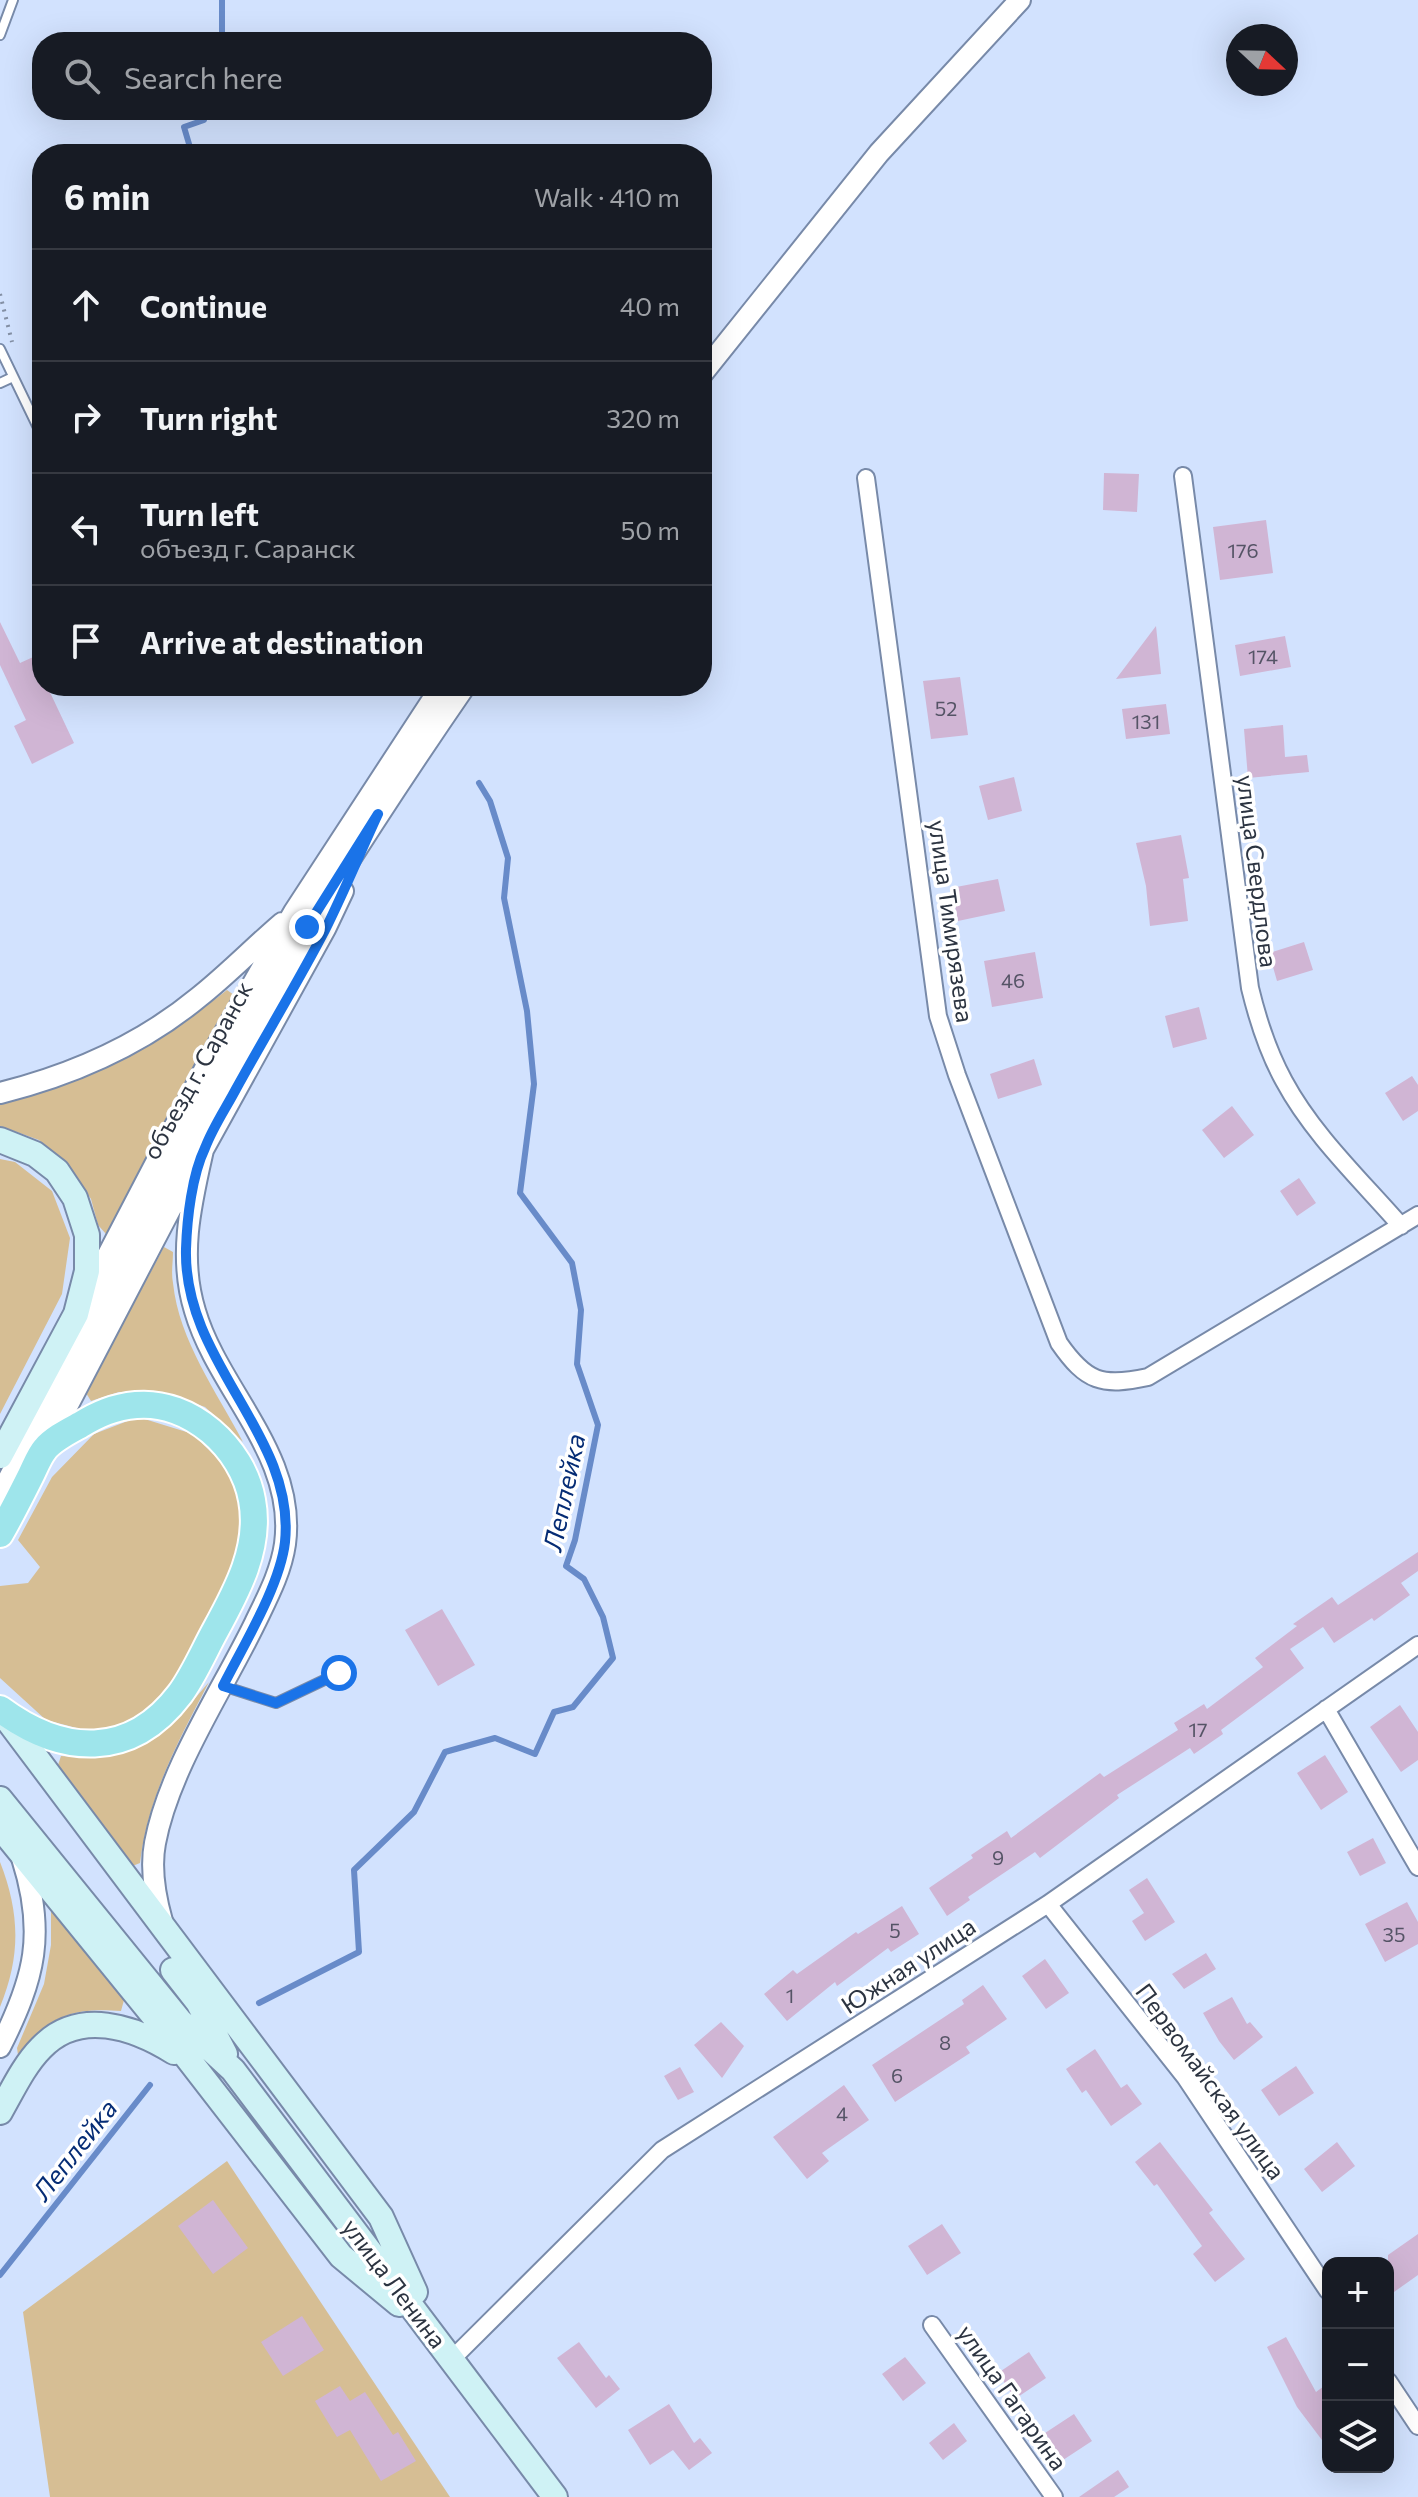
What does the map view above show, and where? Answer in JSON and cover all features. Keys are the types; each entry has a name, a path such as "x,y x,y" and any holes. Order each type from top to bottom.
{"main road":[{"path":"0,1140 35,1154 57,1171 75,1198 87,1235 87,1271 76,1314 0,1456"},
{"path":"0,1710 41,1733 72,1743 102,1744 128,1739 153,1724 181,1693 235,1594 253,1541 252,1500 240,1465 222,1441 196,1420 163,1407 138,1404 103,1411 46,1447 3,1528"},
{"path":"0,1710 381,2217 432,2331"},
{"path":"0,1737 198,2002 233,2070"},
{"path":"0,1799 180,2021 233,2070"},
{"path":"0,1827 192,2064 341,2256 432,2331"},
{"path":"0,2112 41,2048 59,2035 81,2026 104,2024 134,2030 192,2064"},
{"name":"улица Ленина","path":"233,2070 555,2497"}],"street":[{"path":"712,362 879,153 1020,0"},
{"name":"улица Свердлова","path":"1183,476 1250,988 1262,1033 1284,1081 1310,1122 1401,1226"},
{"name":"улица Тимирязева","path":"866,478 938,1016 957,1075 1059,1343 1074,1365 1095,1379 1122,1383 1148,1377 1401,1226"},
{"path":"76,1314 212,1055 294,912 435,696"},
{"name":"объезд г. Саранск","path":"0,1495 218,1081 307,927 378,814 458,696"},
{"path":"46,1447 203,1150 325,929 378,814"},
{"path":"0,1093 65,1074 149,1033 198,998 294,912"},
{"path":"164,1930 153,1871 154,1845 163,1810 274,1579 282,1559 285,1527 282,1491 265,1444 204,1337 188,1284 186,1251 189,1211 203,1150"},
{"path":"1401,1226 1418,1215"},
{"name":"Южная улица","path":"452,2359 662,2150 1048,1904 1418,1645"},
{"path":"1326,1709 1418,1867"},
{"path":"0,2047 18,2011 31,1974 35,1930 33,1891 21,1854"},
{"name":"Первомайская улица","path":"1048,1904 1185,2077 1322,2282"},
{"name":"улица Гагарина","path":"932,2325 1054,2497"},
{"path":"1394,2390 1418,2426"}],"lane":[{"path":"0,35 13,0"},
{"path":"0,349 32,416"},
{"path":"0,383 13,377"},
{"path":"223,1686 276,1703 339,1673"}],"path":[{"path":"0,294 11,340 13,377"}],"shaded area":[{"path":"227,990 234,995 106,1234 98,1225 91,1199 66,1162 39,1140 0,1126 0,1103 92,1074 148,1045"},
{"path":"0,1159 15,1162 52,1191 70,1238 62,1294 0,1414"},
{"path":"164,1247 173,1252 172,1279 191,1346 243,1442 205,1407 164,1393 119,1392 91,1401 86,1393"},
{"path":"138,1417 193,1434 230,1471 243,1522 228,1582 173,1682 136,1723 88,1731 46,1720 0,1678 0,1586 28,1583 40,1567 18,1540 52,1477 94,1434"},
{"path":"209,1682 157,1792 140,1863 130,1867 57,1768 61,1756 110,1756 146,1743 177,1718"},
{"path":"0,1862 14,1917 15,1952 0,2007"},
{"path":"51,1906 124,2000 121,2011 75,2013 51,2023 18,2055 17,2048 44,1984 51,1945"},
{"path":"227,2161 450,2497 50,2497 23,2312"}],"building":[{"path":"1104,473 1139,474 1137,512 1103,510"},
{"path":"1266,520 1273,573 1220,580 1213,527"},
{"path":"0,622 20,663 32,658 32,696 52,696 74,743 32,764 14,726 26,720 0,665"},
{"path":"1156,626 1161,674 1116,679"},
{"path":"1285,636 1291,667 1240,676 1235,645"},
{"path":"960,677 968,735 931,739 923,681"},
{"path":"1166,704 1170,734 1126,739 1122,709"},
{"path":"1283,725 1285,757 1307,755 1309,772 1248,778 1244,729"},
{"path":"1014,777 1022,811 988,820 979,786"},
{"path":"1181,835 1189,878 1183,879 1188,921 1150,926 1146,886 1136,843"},
{"path":"998,879 1005,911 958,921 951,888"},
{"path":"1304,942 1313,970 1277,981 1269,953"},
{"path":"1035,952 1043,998 992,1007 984,961"},
{"path":"1199,1007 1207,1039 1173,1048 1165,1016"},
{"path":"1034,1059 1042,1085 998,1099 990,1074"},
{"path":"1412,1076 1418,1085 1418,1111 1403,1121 1385,1093"},
{"path":"1232,1106 1254,1135 1224,1158 1202,1130"},
{"path":"1299,1178 1316,1203 1297,1216 1280,1191"},
{"path":"1418,1552 1418,1571 1401,1583 1410,1595 1374,1621 1372,1618 1334,1643 1323,1627 1290,1649 1304,1668 1221,1730 1223,1734 1194,1754 1190,1748 1117,1795 1119,1798 1040,1858 1035,1852 968,1897 970,1900 947,1916 929,1888 973,1858 971,1855 1007,1831 1011,1838 1100,1773 1104,1777 1178,1730 1174,1723 1204,1704 1207,1709 1263,1667 1255,1658 1297,1626 1293,1624 1332,1597 1338,1605"},
{"path":"442,1609 475,1665 438,1686 405,1630"},
{"path":"1400,1705 1418,1732 1418,1760 1401,1772 1370,1727"},
{"path":"1325,1755 1348,1792 1321,1810 1297,1773"},
{"path":"1373,1838 1386,1863 1360,1876 1347,1852"},
{"path":"1147,1878 1175,1922 1145,1941 1132,1921 1144,1913 1129,1890"},
{"path":"1407,1902 1418,1922 1418,1944 1385,1962 1365,1924"},
{"path":"902,1906 919,1934 891,1952 888,1948 837,1986 835,1982 787,2021 764,1994 793,1970 797,1974 856,1932 858,1934"},
{"path":"1206,1953 1216,1969 1184,1989 1172,1974"},
{"path":"1045,1959 1069,1993 1046,2009 1022,1976"},
{"path":"983,1985 1007,2019 966,2047 970,2053 895,2102 872,2065 964,2004 962,2000"},
{"path":"1232,1997 1247,2024 1250,2022 1263,2037 1234,2060 1203,2013"},
{"path":"721,2022 744,2046 722,2078 694,2045"},
{"path":"1095,2049 1121,2088 1127,2084 1142,2104 1111,2126 1086,2090 1082,2093 1066,2069"},
{"path":"1296,2066 1314,2093 1279,2116 1261,2090"},
{"path":"680,2067 694,2092 678,2100 664,2076"},
{"path":"844,2085 869,2120 822,2153 829,2161 807,2179 773,2137"},
{"path":"1160,2142 1213,2210 1209,2213 1245,2259 1215,2282 1193,2254 1202,2246 1157,2184 1154,2186 1135,2162"},
{"path":"1337,2142 1355,2166 1322,2192 1304,2169"},
{"path":"213,2200 248,2248 213,2274 178,2226"},
{"path":"942,2224 961,2253 927,2275 908,2246"},
{"path":"1418,2234 1418,2275 1394,2292 1394,2257 1388,2255"},
{"path":"302,2316 324,2350 283,2376 261,2342"},
{"path":"1286,2337 1316,2392 1322,2388 1322,2440 1297,2407 1267,2347"},
{"path":"579,2342 606,2378 609,2375 620,2389 596,2408 557,2358"},
{"path":"1029,2352 1046,2378 1015,2399 998,2373"},
{"path":"905,2357 926,2383 903,2401 882,2374"},
{"path":"340,2386 350,2401 365,2392 393,2435 398,2432 416,2461 381,2481 350,2430 337,2437 315,2401"},
{"path":"669,2404 694,2443 700,2438 712,2453 689,2470 673,2450 650,2465 628,2430"},
{"path":"1074,2414 1092,2441 1063,2460 1045,2433"},
{"path":"954,2423 967,2441 943,2460 929,2443"},
{"path":"1118,2470 1129,2487 1114,2497 1079,2497"}],"waterway":[{"name":"Леплейка","path":"222,0 222,32"},
{"name":"Леплейка","path":"189,144 184,127 204,120"},
{"name":"Леплейка","path":"259,2003 359,1952 354,1870 414,1812 445,1752 495,1738 535,1754 554,1712 573,1707 613,1658 603,1617 584,1579 566,1566 575,1540 598,1425 577,1364 581,1310 572,1263 520,1193 534,1084 527,1011 504,898 508,858 490,801 479,783"},
{"name":"Леплейка","path":"0,2275 150,2085"}],"route":[{"path":"307,927 378,814 325,929 203,1150 189,1211 186,1251 188,1284 204,1337 265,1444 282,1491 285,1512 282,1559 223,1686 276,1703 339,1673"}]}
